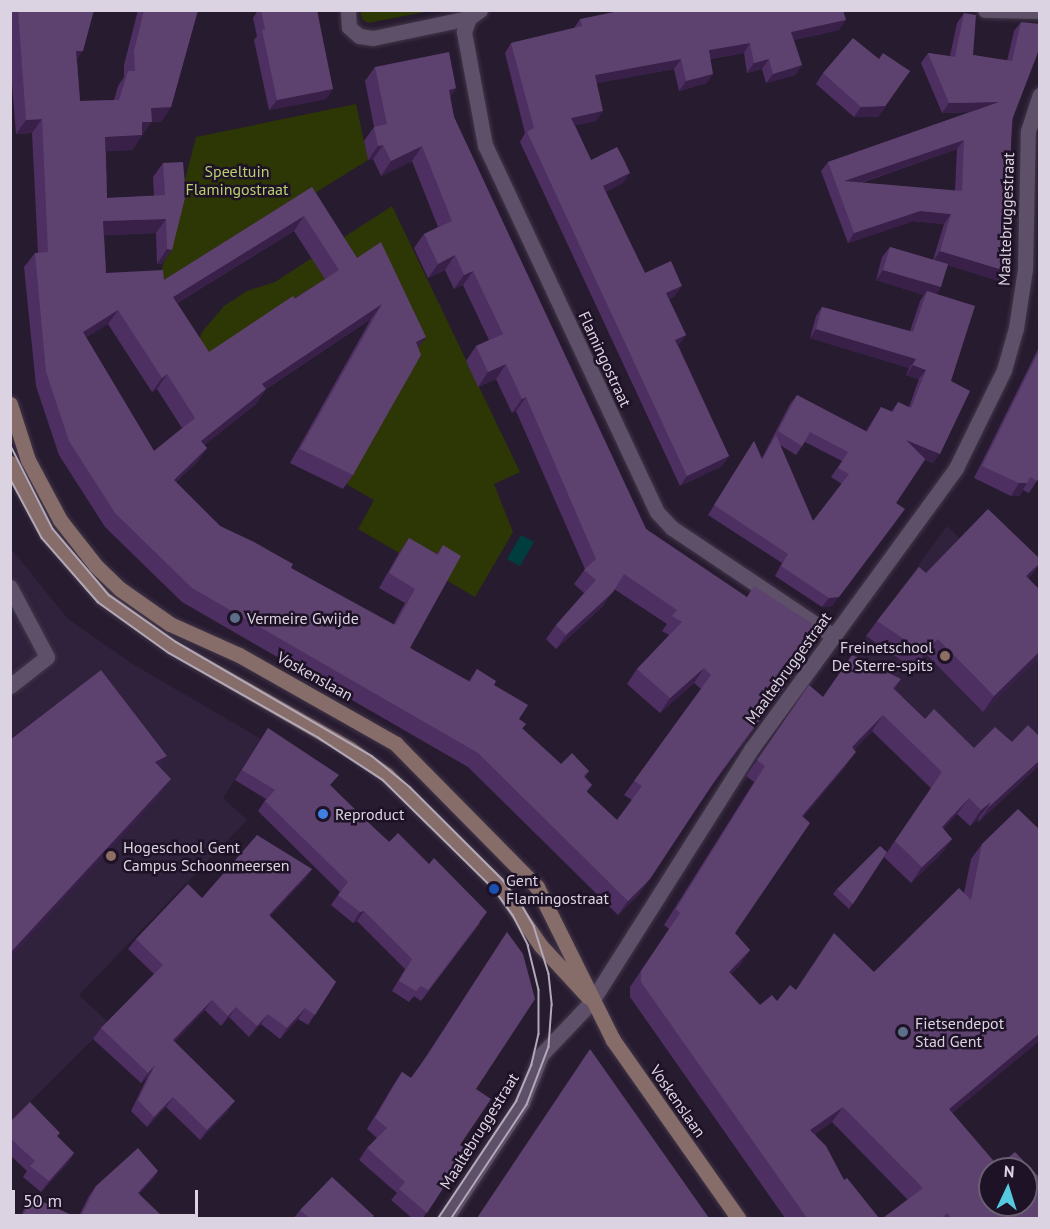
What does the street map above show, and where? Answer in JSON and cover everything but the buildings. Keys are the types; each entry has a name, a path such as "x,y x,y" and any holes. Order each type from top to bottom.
{"street":[{"name":"Flamingostraat","path":"348,10 349,27 359,36 373,38 474,13"},
{"path":"985,10 1040,11"},
{"name":"Flamingostraat","path":"474,13 465,41 485,145 657,512 672,528 832,635"},
{"name":"Maaltebruggestraat","path":"446,1218 522,1103 541,1055 592,1001 752,748 832,635 942,491 1004,370 1016,328 1025,269 1028,131 1040,94"},
{"name":"Voskenslaan","path":"10,404 41,488 60,520 96,566 120,589 170,624 239,655 372,728 408,754 537,887 613,1040 738,1218"},
{"name":"Voskenslaan","path":"10,462 47,533 103,598 172,647 350,749 387,775 498,884 558,967 592,1001"},
{"path":"10,587 47,657 10,686"}],"shaded area":[{"name":"Freinetschool De Sterre-spits","path":"947,526 1039,617 1039,764 952,809 828,689"},
{"path":"521,535 534,542 520,566 507,559"},
{"name":"Hogeschool Gent Campus Schoonmeersen","path":"10,547 67,618 131,663 261,739 223,798 247,820 79,995 109,1023 11,1121"}],"green space":[{"path":"360,11 430,11 368,23 362,19"},
{"name":"Speeltuin Flamingostraat","path":"356,104 368,160 156,292 196,137"},
{"path":"392,206 520,472 494,484 513,532 475,597 358,529 374,500 346,484 411,369 371,256 216,355 195,350 202,332 224,306 247,291 275,282"}],"tram line":[{"path":"10,444 53,529 109,595 176,642 372,756 410,787 502,879 534,926 549,974 552,1005 549,1047 527,1105 452,1218"},
{"path":"10,478 42,538 98,602 169,653 319,738 383,780 494,889 513,915 528,945 539,990 539,1034 532,1065 517,1101 439,1218"}],"place":[{"name":"Vermeire Gwijde","path":"235,618"},
{"name":"Freinetschool De Sterre-spits","path":"945,656"},
{"name":"Reproduct","path":"323,814"},
{"name":"Hogeschool Gent Campus Schoonmeersen","path":"111,856"},
{"name":"Gent Flamingostraat","path":"494,889"},
{"name":"Fietsendepot Stad Gent","path":"903,1032"}]}
